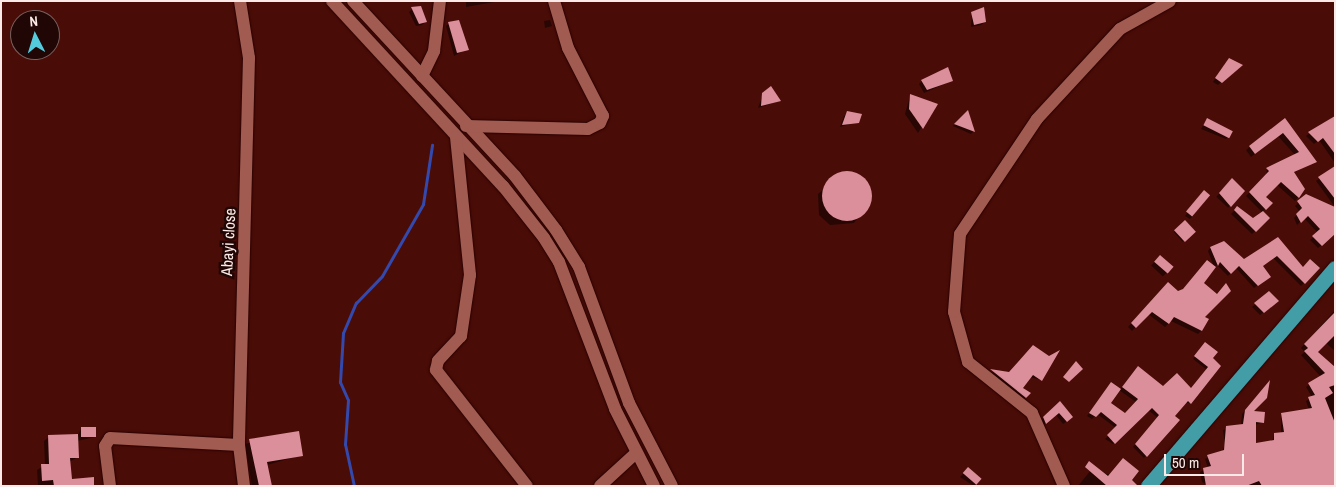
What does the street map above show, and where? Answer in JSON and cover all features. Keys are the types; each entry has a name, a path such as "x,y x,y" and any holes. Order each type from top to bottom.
{"main road":[{"path":"1148,486 1335,268"}],"street":[{"name":"Abayi close","path":"240,1 248,58 249,151 239,445 244,486"},
{"path":"332,1 503,186 559,262 636,453 654,486"},
{"path":"353,1 466,126 515,176 572,255 629,403 672,486"},
{"path":"422,76 434,51 440,1"},
{"path":"466,126 588,129 600,123 603,116 568,48 554,1"},
{"path":"1064,486 1032,414 968,362 954,312 960,234 1038,120 1120,29 1170,1"},
{"path":"456,137 470,275 461,336 438,362 436,370 527,486"},
{"path":"110,486 105,446 110,438 239,445"},
{"path":"600,486 636,453"}],"building":[{"path":"421,6 427,22 419,24 411,7"},
{"path":"984,7 986,22 974,25 971,12"},
{"path":"459,20 469,50 457,53 448,22"},
{"path":"1229,58 1243,65 1222,83 1215,78"},
{"path":"948,67 953,81 927,90 921,80"},
{"path":"771,86 781,101 761,106 762,93"},
{"path":"910,94 938,104 923,129 909,109"},
{"path":"968,110 975,132 954,124"},
{"path":"847,111 862,114 859,123 842,125"},
{"path":"1335,116 1335,154 1323,138 1318,142 1308,132"},
{"path":"1207,118 1233,131 1229,138 1203,125"},
{"path":"1285,118 1317,162 1294,172 1305,189 1299,198 1281,182 1266,197 1273,203 1266,210 1249,192 1269,171 1266,168 1299,152 1283,133 1255,154 1249,146"},
{"path":"1335,166 1335,199 1318,177"},
{"path":"842,171 852,171 865,178 872,191 872,201 865,214 852,221 842,221 833,217 826,210 822,201 822,191 826,182 833,175"},
{"path":"1232,178 1245,191 1231,207 1219,193"},
{"path":"1204,190 1210,195 1192,217 1186,211"},
{"path":"1306,194 1335,207 1335,234 1322,246 1312,236 1320,229 1308,216 1301,223 1296,214 1302,208 1297,201"},
{"path":"1237,206 1253,218 1263,211 1270,218 1256,232 1234,210"},
{"path":"1185,220 1196,232 1185,242 1174,230"},
{"path":"1278,237 1303,267 1310,259 1320,268 1305,284 1277,256 1263,266 1271,277 1258,286 1239,266 1231,274 1220,262 1218,266 1210,247 1224,241 1244,259"},
{"path":"1160,255 1174,267 1168,274 1154,262"},
{"path":"1207,260 1216,267 1204,283 1217,294 1226,283 1231,291 1205,317 1209,319 1202,331 1174,317 1169,324 1152,312 1136,328 1131,323 1168,282 1178,291 1183,289"},
{"path":"1269,291 1279,301 1264,313 1254,303"},
{"path":"1335,312 1335,335 1318,352 1335,367 1335,385 1329,387 1333,393 1325,398 1335,423 1335,486 1262,486 1259,481 1246,486 1206,486 1203,468 1211,466 1207,455 1224,450 1226,426 1243,424 1245,410 1270,380 1267,398 1254,411 1265,412 1264,423 1256,422 1256,443 1274,440 1274,433 1284,432 1281,413 1312,408 1308,397 1315,395 1308,383 1325,373 1304,351 1308,348 1304,344"},
{"path":"1205,342 1218,352 1213,358 1221,366 1191,404 1188,401 1175,416 1180,420 1147,457 1135,444 1159,415 1152,408 1115,444 1107,435 1117,425 1101,412 1096,417 1089,413 1111,382 1121,389 1111,403 1125,413 1138,399 1122,387 1138,366 1163,386 1177,373 1191,388 1208,367 1194,356"},
{"path":"1033,345 1049,356 1060,350 1042,381 1033,375 1023,388 1031,393 1026,398 990,369 1009,372"},
{"path":"1076,361 1083,369 1069,382 1063,377"},
{"path":"1060,401 1073,417 1067,422 1059,413 1046,424 1043,417"},
{"path":"81,427 96,427 96,437 81,437"},
{"path":"299,431 303,456 267,462 272,486 259,486 249,439"},
{"path":"78,434 79,458 70,458 72,479 94,477 94,486 54,486 53,480 42,481 41,464 49,464 48,435"},
{"path":"1123,458 1139,471 1132,480 1138,486 1107,486 1085,467 1089,461 1108,476"},
{"path":"968,467 982,479 976,485 963,473"}],"waterway":[{"path":"354,486 345,444 348,400 340,382 343,333 356,303 382,276 423,204 432,145"}]}
